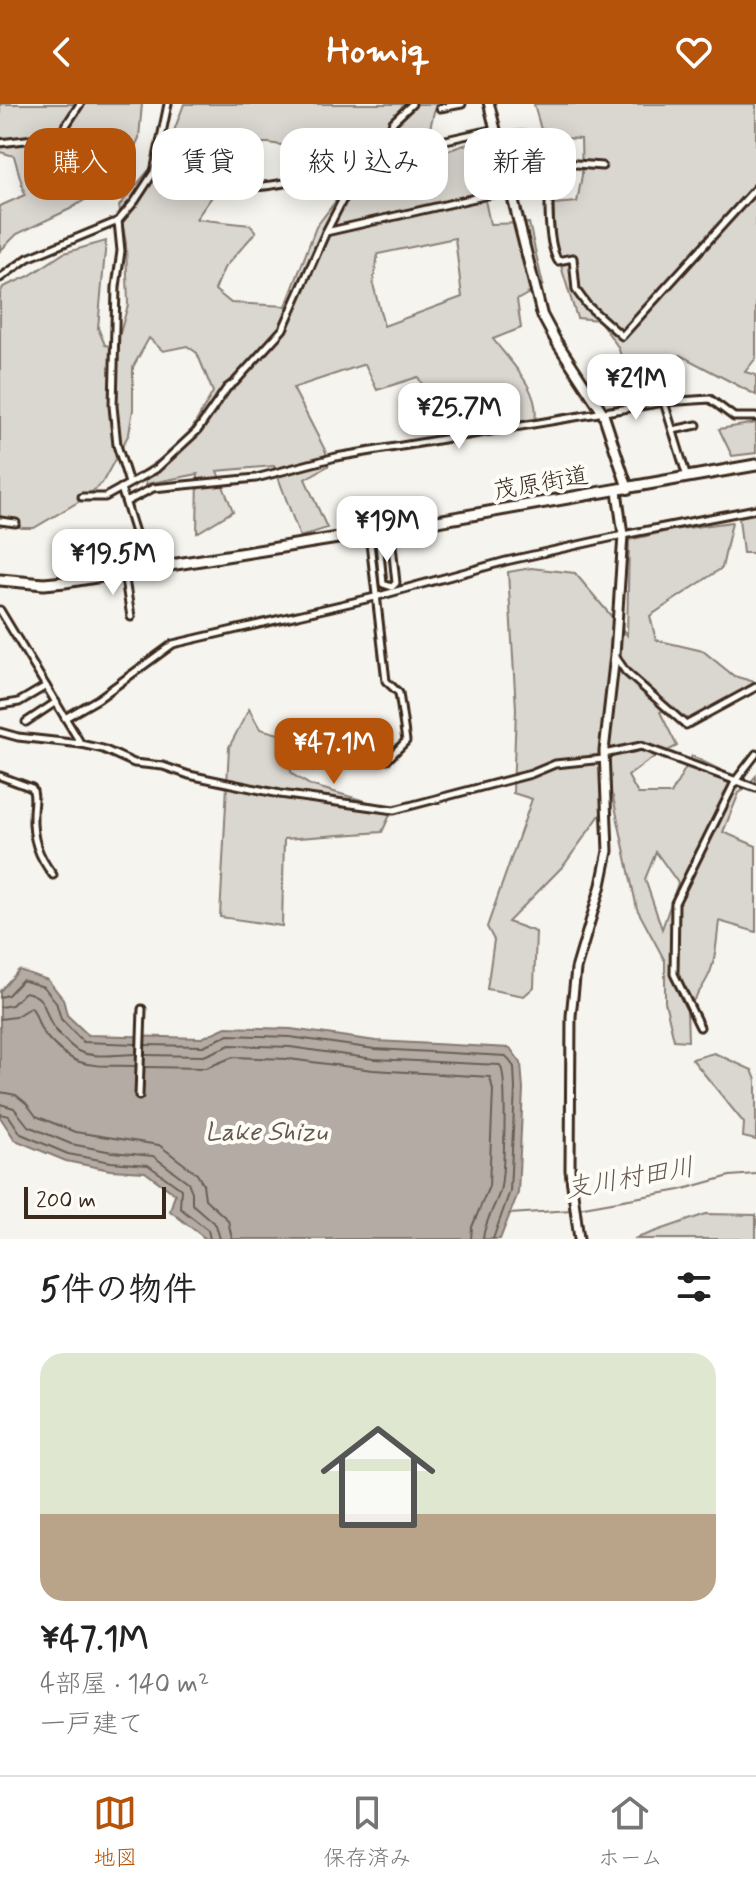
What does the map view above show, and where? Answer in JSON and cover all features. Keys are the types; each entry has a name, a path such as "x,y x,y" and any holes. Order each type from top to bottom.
{"main road":[{"path":"489,104 495,128"},
{"path":"512,200 547,327 603,413 622,490"},
{"name":"茂原街道","path":"0,580 44,584 375,535 756,465"}],"street":[{"path":"0,143 59,136 80,104"},
{"path":"0,278 28,258 118,221 154,172 168,104"},
{"path":"391,128 412,104"},
{"path":"440,108 462,104"},
{"path":"576,164 602,166"},
{"path":"551,200 551,236 555,258 558,261 573,258 576,290 587,305 622,336 756,188"},
{"path":"82,497 105,497 156,469 197,431 227,388 283,329 343,200"},
{"path":"326,232 466,200"},
{"path":"118,221 121,251 116,287 113,406 117,445 129,483"},
{"path":"126,502 153,488 273,475 336,457 664,402 710,399 734,417 756,417"},
{"path":"664,402 687,477"},
{"path":"673,430 697,425"},
{"path":"121,488 137,539 140,569"},
{"path":"579,1239 572,1190 568,1107 572,994 576,969 606,868 608,834 604,756 615,655 623,535 622,490"},
{"path":"65,718 98,699 173,644 375,597 506,561 756,509"},
{"path":"0,521 16,523"},
{"path":"375,535 392,545 396,583 392,587 383,584 375,535"},
{"path":"375,535 375,597 386,681 399,693 406,741 387,760"},
{"path":"124,572 131,617"},
{"path":"0,610 81,744"},
{"path":"615,655 626,672 686,725 756,687"},
{"path":"0,705 19,702 46,686"},
{"path":"26,722 56,702"},
{"path":"0,732 81,744 103,749 134,763 163,766 202,778 280,794 394,810 531,774 555,764 641,746 756,788"},
{"path":"700,1027 674,974 675,903 736,780 756,754"},
{"path":"0,776 32,788 35,796 34,839 38,853 53,875"},
{"path":"139,1096 142,1012"}],"shaded area":[{"path":"0,104 142,104 136,144 136,128 24,128 24,191 14,156 0,152"},
{"path":"184,104 436,104 430,128 280,128 280,145 264,143 264,128 175,128"},
{"path":"534,104 756,104 756,358 745,372 756,375 756,395 680,355 674,389 635,397 618,347 599,320 577,318 556,250 553,204 577,202 582,175 581,139 576,139 576,128 541,128"},
{"path":"464,145 464,200 485,200 490,224 529,223 543,285 517,300 521,328 493,339 529,387 536,410 535,421 527,425 516,421 464,428 443,422 418,377 377,390 365,364 293,388 326,452 328,466 305,479 327,528 300,537 274,466 217,471 233,511 197,533 198,474 146,484 143,471 184,443 213,392 197,353 187,346 163,351 149,338 133,367 133,410 129,434 102,483 85,498 34,528 7,523 0,515 0,294 3,287 29,276 64,253 106,241 98,328 105,345 116,347 128,305 126,243 119,206 124,200 136,200 136,186 152,166 152,200 210,200 196,219 250,225 256,232 224,268 215,290 231,303 286,306 316,227 337,200 448,200 448,151","holes":["455,238 462,297 384,326 373,284 378,254"]},
{"path":"24,195 24,200 84,200 17,234 0,251 0,206"},
{"path":"756,423 756,453 732,456 719,429"},
{"path":"756,504 756,553 743,553 738,510"},
{"path":"732,522 722,568 650,616 656,640 703,651 734,676 755,682 715,705 695,722 668,709 660,712 677,746 628,776 638,794 671,794 692,756 749,784 756,776 756,783 739,793 723,832 756,846 756,932 719,921 712,968 687,1009 688,1041 674,1040 665,1002 665,961 637,909 613,797 564,865 508,922 536,932 534,987 524,996 487,989 494,940 487,927 532,799 513,793 516,709 508,572 531,568 575,573 627,635 629,540 672,530","holes":["656,852 678,883 662,929 645,879"]},
{"path":"249,709 260,729 279,734 292,774 310,785 396,810 382,832 284,839 282,926 220,917 229,747"},
{"path":"714,1053 752,1070 756,1080 756,1140 743,1137 744,1123 692,1059"},
{"path":"706,1214 756,1215 756,1239 634,1239"}],"water":[{"name":"Lake Shizu","path":"19,970 48,980 63,999 67,1015 88,1035 202,1038 226,1027 291,1029 376,1041 510,1048 521,1063 523,1089 518,1193 500,1239 206,1239 170,1211 175,1194 145,1172 110,1170 66,1161 15,1140 0,1117 0,991"}],"waterway":[{"name":"支川村田川","path":"578,1208 680,1190 730,1176 756,1174"},
{"name":"支川村田川","path":"509,1214 572,1210"}]}
